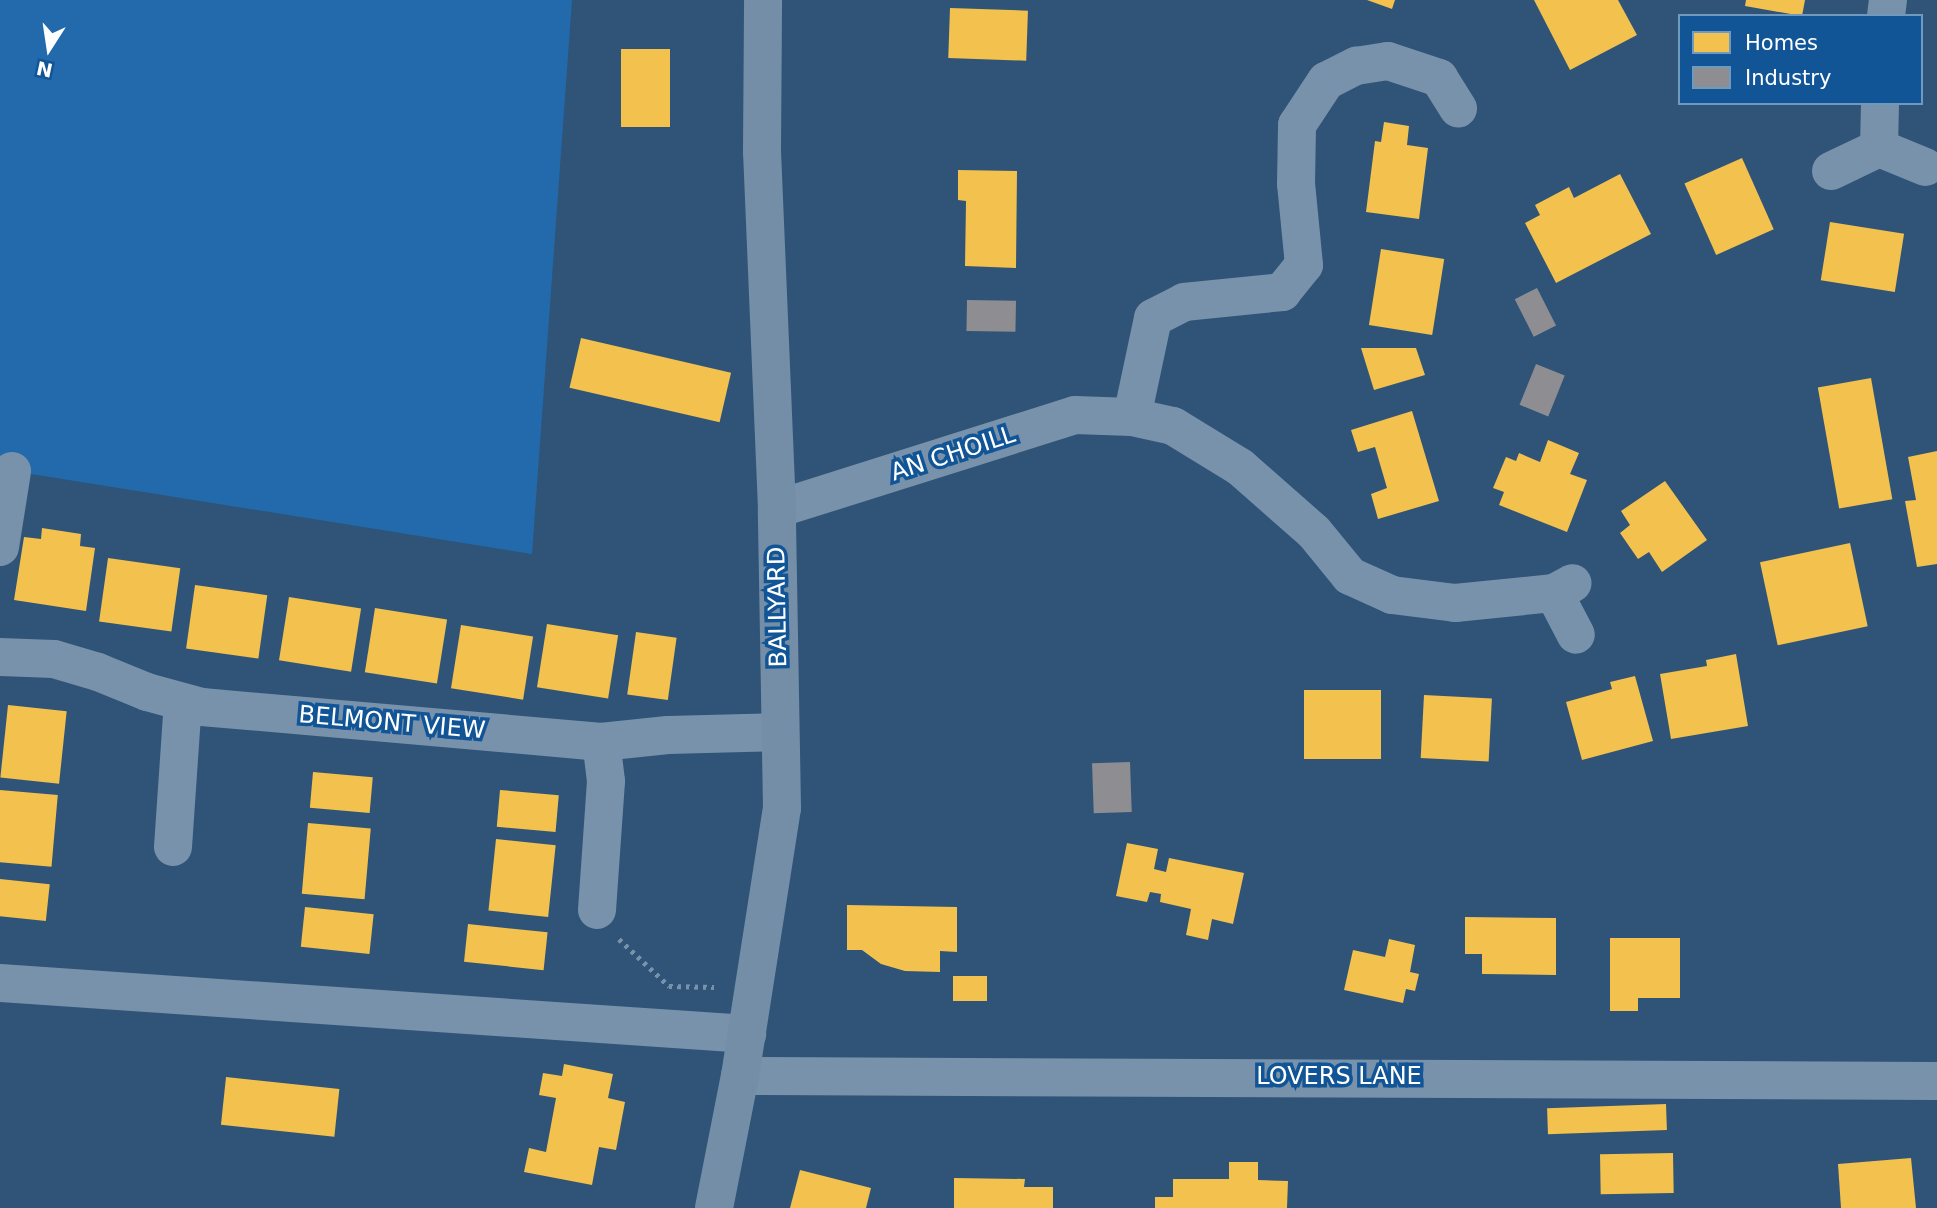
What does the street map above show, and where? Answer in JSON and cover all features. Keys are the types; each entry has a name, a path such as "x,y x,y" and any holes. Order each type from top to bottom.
{"street":[{"name":"BALLYARD","path":"714,1208 740,1076 782,808 776,509 762,152 764,0"},
{"path":"1132,418 1153,318 1184,302 1282,292 1304,265 1296,184 1297,125 1326,81 1356,66 1388,61 1438,78 1458,109"},
{"path":"1879,148 1880,105"},
{"path":"1831,171 1879,148 1925,167"},
{"name":"AN CHOILL","path":"776,509 1075,415 1132,418 1173,426 1240,467 1314,531 1349,576 1392,595 1455,603 1564,588 1576,635"},
{"path":"0,547 12,471"},
{"name":"BELMONT VIEW","path":"0,657 54,659 202,707 601,742 668,735 780,732"},
{"path":"173,847 183,702"},
{"path":"597,910 606,780 601,742"},
{"path":"0,983 747,1034"},
{"name":"LOVERS LANE","path":"740,1076 1937,1081"}],"path":[{"path":"643,961 669,986 724,987"}],"shaded area":[{"path":"0,0 572,0 532,554 0,469"}],"building: Homes":[{"path":"1367,0 1395,0 1392,9"},
{"path":"1534,0 1618,0 1637,35 1570,70"},
{"path":"1746,0 1805,0 1802,14 1745,6"},
{"path":"950,8 1028,11 1026,61 948,58"},
{"path":"621,49 670,49 670,127 621,127"},
{"path":"1384,122 1409,126 1407,145 1428,148 1419,219 1366,212 1375,141 1381,142"},
{"path":"1742,158 1774,229 1716,255 1684,184"},
{"path":"958,170 1017,171 1016,268 965,266 966,201 958,200"},
{"path":"1620,174 1651,234 1556,283 1525,223 1540,215 1535,205 1569,187 1574,198"},
{"path":"1830,222 1904,234 1895,292 1821,280"},
{"path":"1381,249 1444,259 1432,335 1369,325"},
{"path":"581,338 731,373 720,422 570,388"},
{"path":"1361,348 1416,348 1425,375 1374,390"},
{"path":"1871,378 1892,499 1839,509 1818,387"},
{"path":"1412,411 1439,501 1378,519 1371,494 1387,488 1375,447 1358,452 1351,430"},
{"path":"1548,440 1579,453 1570,474 1587,480 1567,532 1499,505 1504,492 1493,488 1506,457 1516,461 1519,453 1540,462"},
{"path":"1937,451 1937,564 1917,567 1905,501 1916,500 1908,457"},
{"path":"1665,481 1707,540 1662,572 1649,552 1638,559 1620,533 1630,525 1621,511"},
{"path":"42,528 81,534 80,546 95,548 86,611 14,600 24,537 41,539"},
{"path":"1850,543 1868,626 1778,645 1760,562"},
{"path":"108,558 180,568 171,632 99,621"},
{"path":"195,585 267,595 258,659 186,648"},
{"path":"289,597 361,608 351,672 279,660"},
{"path":"375,608 447,619 437,684 365,672"},
{"path":"547,624 618,635 608,698 537,687"},
{"path":"461,625 533,636 523,700 451,688"},
{"path":"636,632 677,638 668,700 627,694"},
{"path":"1736,654 1748,726 1671,739 1660,674 1707,666 1706,660"},
{"path":"1635,676 1653,741 1582,760 1566,702 1612,689 1610,682"},
{"path":"1304,690 1381,690 1381,759 1304,759"},
{"path":"1424,695 1492,699 1489,761 1421,758"},
{"path":"8,705 67,711 59,784 0,778"},
{"path":"313,772 373,777 370,813 310,808"},
{"path":"0,790 58,795 52,867 0,862"},
{"path":"500,790 559,795 556,832 497,827"},
{"path":"308,823 371,828 365,899 302,894"},
{"path":"496,839 556,845 548,917 488,911"},
{"path":"1127,843 1158,849 1154,869 1166,872 1169,858 1244,873 1233,924 1212,919 1208,940 1186,935 1191,909 1160,902 1161,894 1150,892 1147,902 1116,896"},
{"path":"0,879 50,884 46,921 0,916"},
{"path":"847,905 957,907 957,952 940,951 940,972 905,971 881,964 862,950 847,950"},
{"path":"305,907 374,914 369,954 301,947"},
{"path":"1465,917 1556,918 1556,975 1482,974 1482,954 1465,954"},
{"path":"468,924 548,932 544,970 464,962"},
{"path":"1610,938 1680,938 1680,998 1638,998 1638,1011 1610,1011"},
{"path":"1389,939 1415,945 1410,972 1419,974 1415,991 1406,989 1403,1003 1344,990 1353,950 1385,957"},
{"path":"953,976 987,976 987,1001 953,1001"},
{"path":"564,1064 613,1074 608,1098 625,1102 616,1150 599,1147 592,1185 524,1172 529,1148 546,1152 556,1098 539,1095 543,1073 562,1076"},
{"path":"226,1077 339,1089 334,1137 221,1125"},
{"path":"1666,1104 1667,1130 1548,1134 1547,1108"},
{"path":"1673,1153 1674,1193 1601,1194 1600,1154"},
{"path":"1911,1158 1916,1208 1841,1208 1838,1164"},
{"path":"1229,1162 1258,1162 1258,1180 1288,1181 1287,1208 1155,1208 1155,1197 1173,1197 1173,1179 1229,1179"},
{"path":"800,1170 871,1188 866,1208 790,1208"},
{"path":"954,1178 1025,1179 1024,1187 1053,1187 1053,1208 954,1208"}],"building: Industry":[{"path":"1537,288 1556,325 1534,337 1515,299"},
{"path":"967,300 1016,301 1015,332 966,331"},
{"path":"1536,364 1565,376 1548,416 1520,405"},
{"path":"1130,762 1132,812 1094,813 1092,763"}]}
